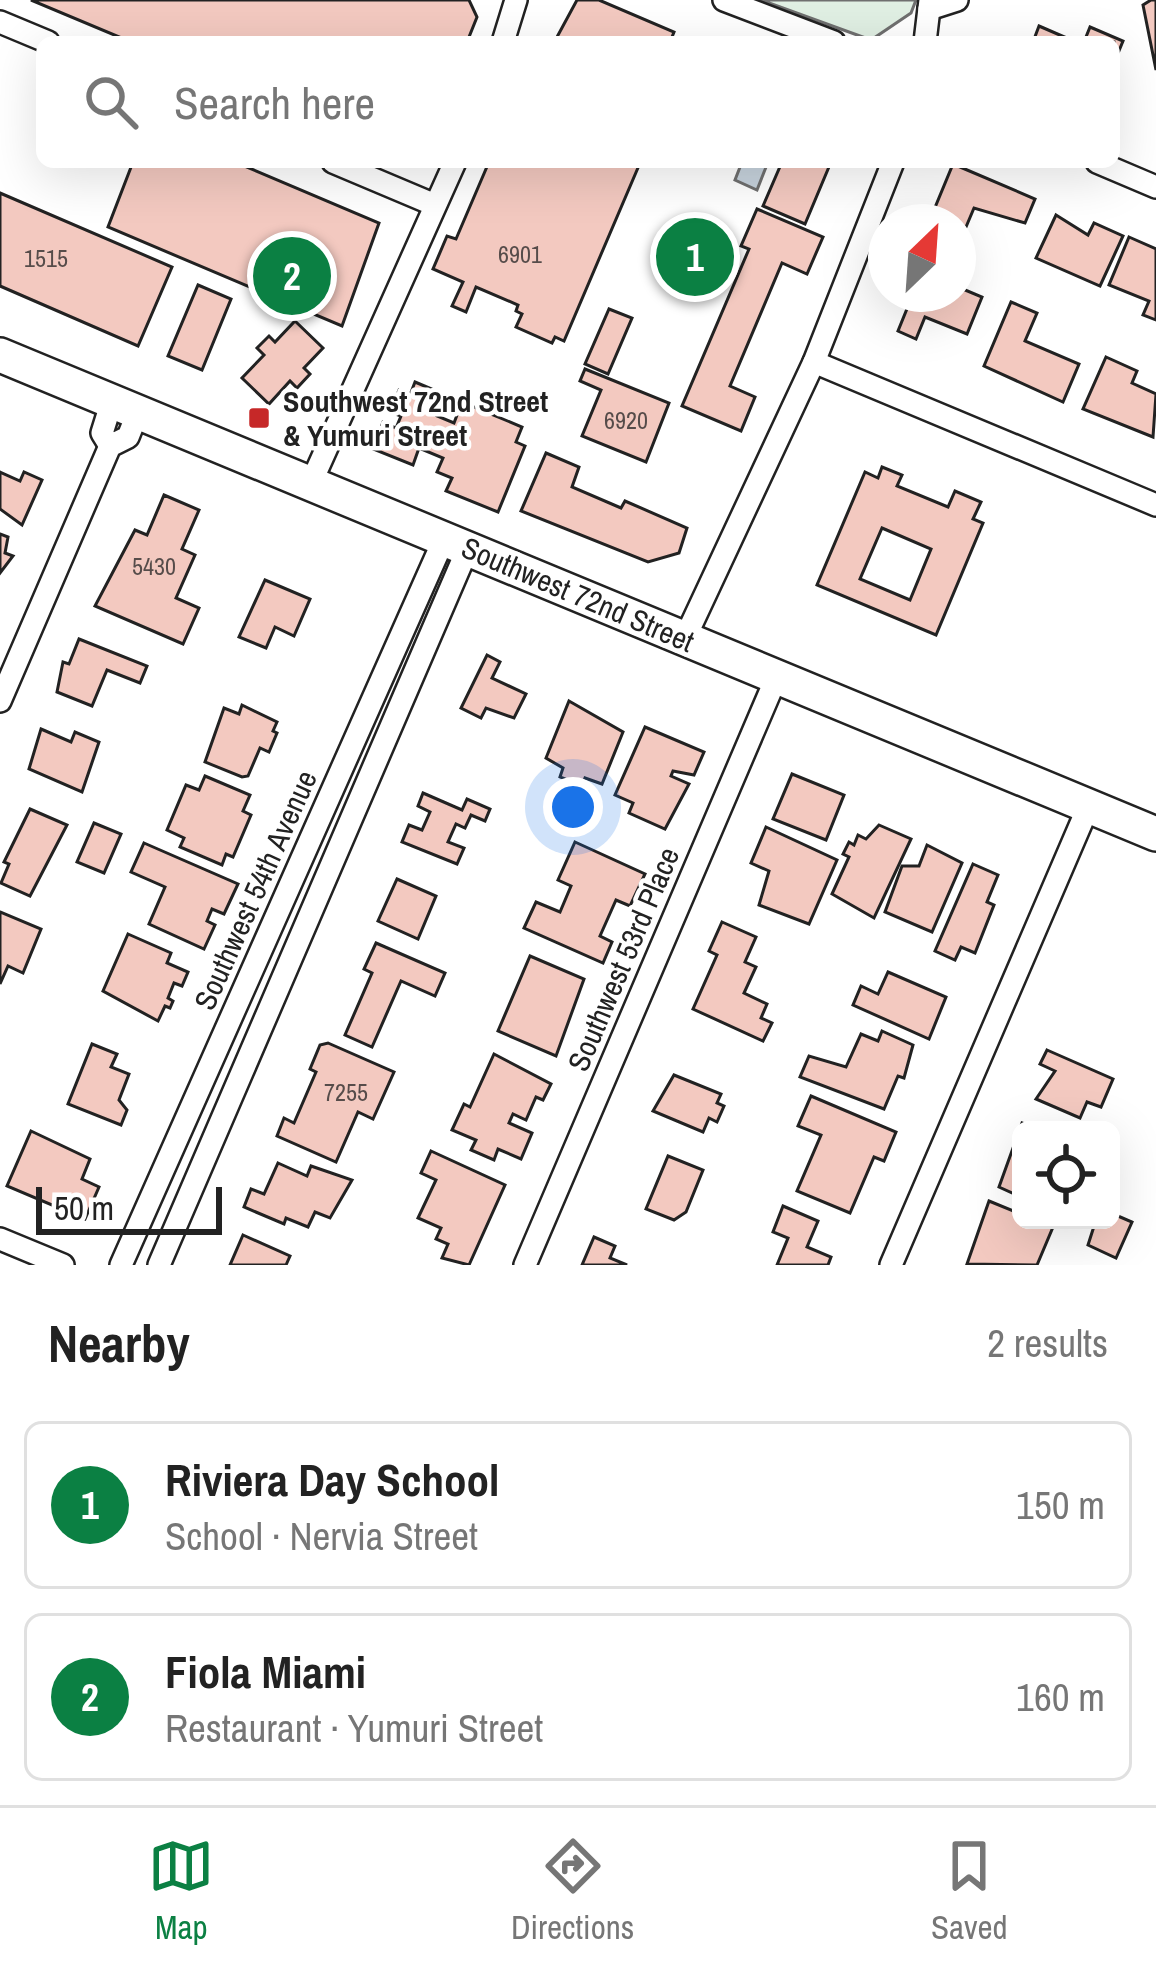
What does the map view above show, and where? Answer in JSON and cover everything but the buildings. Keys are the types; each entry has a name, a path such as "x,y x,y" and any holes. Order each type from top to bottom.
{"main road":[{"name":"Southwest 72nd Street","path":"0,355 1156,833"}],"street":[{"path":"505,36 516,0"},
{"path":"724,0 818,36"},
{"path":"926,36 930,4 957,0"},
{"path":"0,22 36,37"},
{"path":"347,168 436,205"},
{"path":"311,483 452,168"},
{"path":"685,638 814,362 891,168"},
{"path":"1111,168 1156,187"},
{"path":"814,362 1156,505"},
{"path":"0,701 110,446 128,437 125,407"},
{"name":"Southwest 54th Avenue","path":"122,1265 456,543"},
{"name":"Southwest 54th Avenue","path":"159,1265 456,543"},
{"name":"Southwest 53rd Place","path":"525,1265 776,676"},
{"path":"891,1265 1089,806"},
{"path":"0,1239 63,1265"}],"green space":[{"path":"761,0 916,0 911,13 877,36 860,36"}],"shaded area":[{"path":"740,168 766,168 757,190 735,180"}],"place":[{"name":"Riviera Day School","path":"695,257"},
{"name":"Fiola Miami","path":"292,276"},
{"name":"Southwest 72nd Street & Yumuri Street","path":"259,418"}]}
